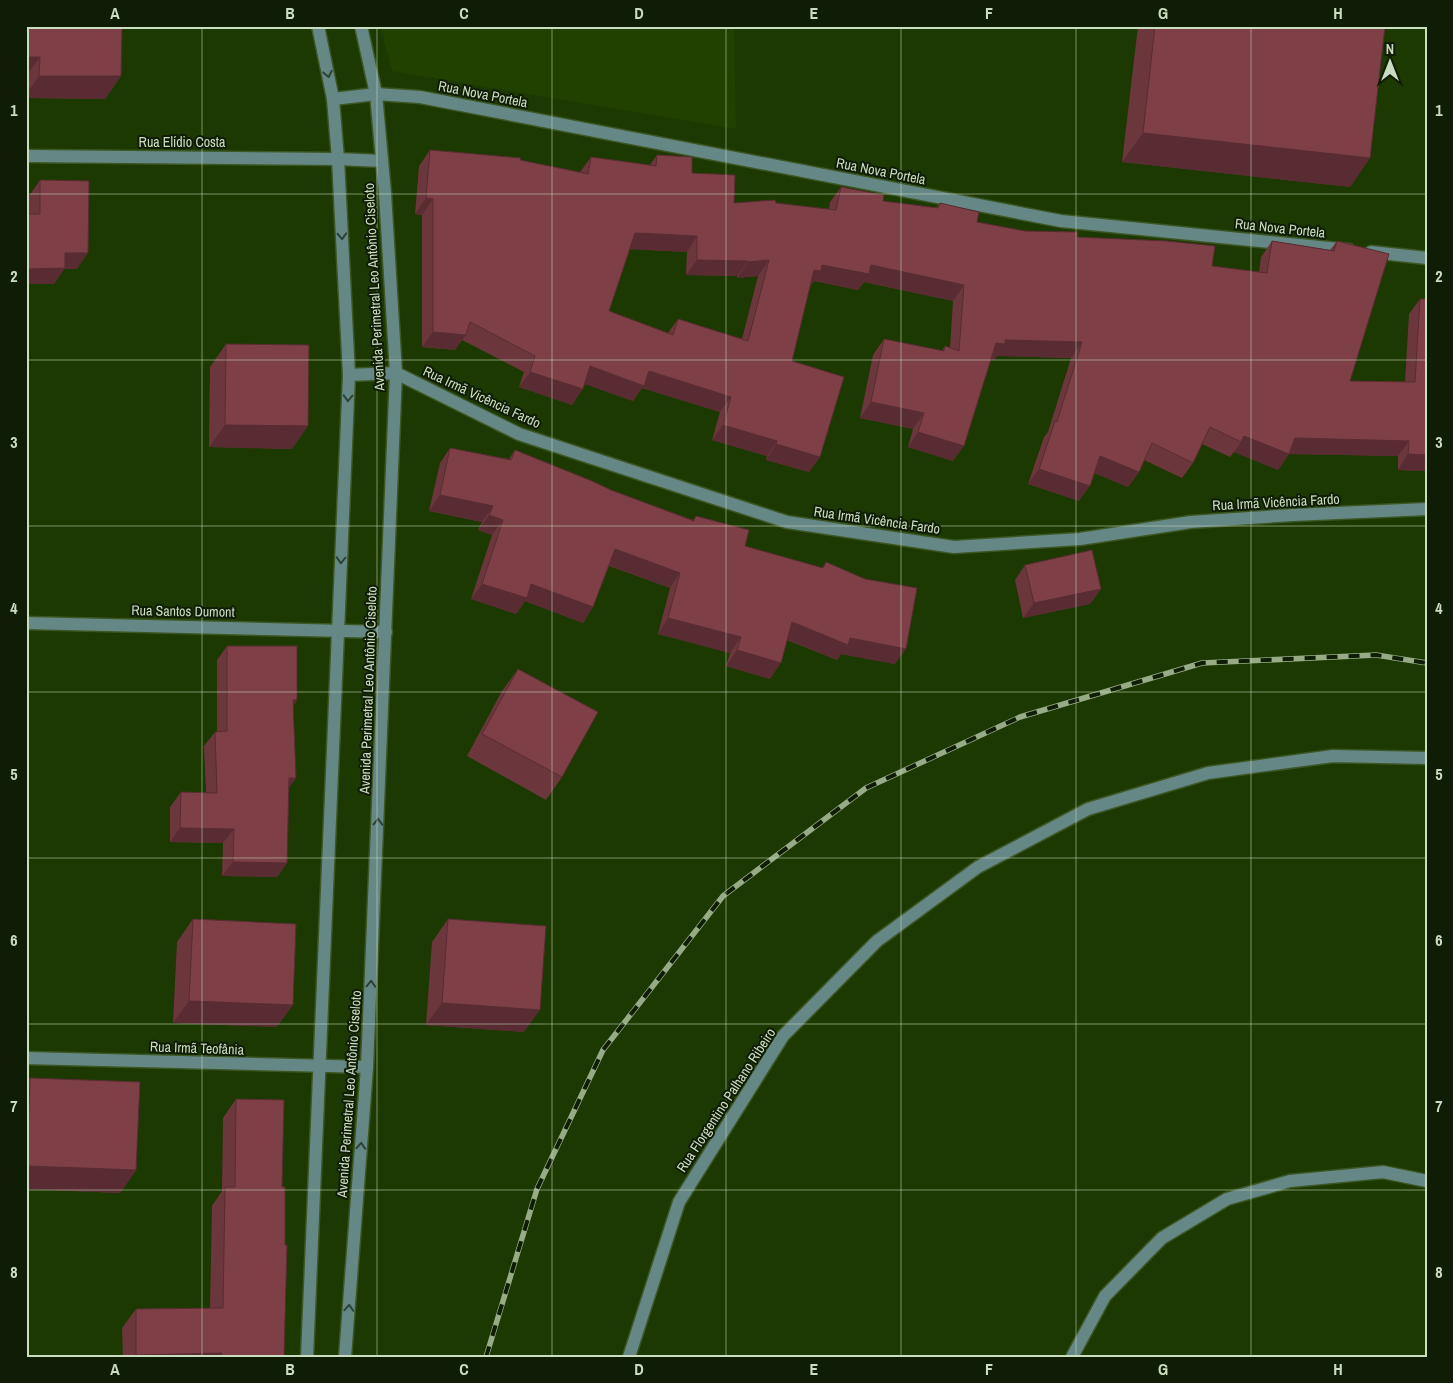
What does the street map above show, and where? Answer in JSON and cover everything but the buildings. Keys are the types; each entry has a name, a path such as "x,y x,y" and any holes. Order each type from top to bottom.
{"street":[{"name":"Avenida Perimetral Leo Antônio Ciseloto","path":"307,1357 349,375 338,159 333,99 318,26"},
{"name":"Avenida Perimetral Leo Antônio Ciseloto","path":"345,1357 367,1067 396,373 376,94 361,26"},
{"name":"Rua Nova Portela","path":"333,99 376,94 420,97 1061,221 1427,258"},
{"name":"Rua Elídio Costa","path":"26,156 382,160"},
{"name":"Rua Irmã Vicência Fardo","path":"349,375 396,373 519,434 787,522 954,547 1080,539 1191,522 1427,510"},
{"name":"Rua Santos Dumont","path":"26,623 386,632"},
{"name":"Rua Florgentino Palhano Ribeiro","path":"630,1357 679,1202 783,1036 877,941 978,867 1088,809 1208,773 1333,756 1427,758"},
{"name":"Rua Irmã Teofânia","path":"26,1058 367,1067"},
{"path":"1072,1357 1106,1296 1162,1238 1227,1199 1290,1181 1383,1172 1427,1181"}],"shaded area":[{"path":"380,26 734,26 736,129 392,71"}],"railway":[{"path":"486,1357 537,1189 603,1050 723,896 866,788 1020,717 1202,663 1376,655 1427,663"}]}
